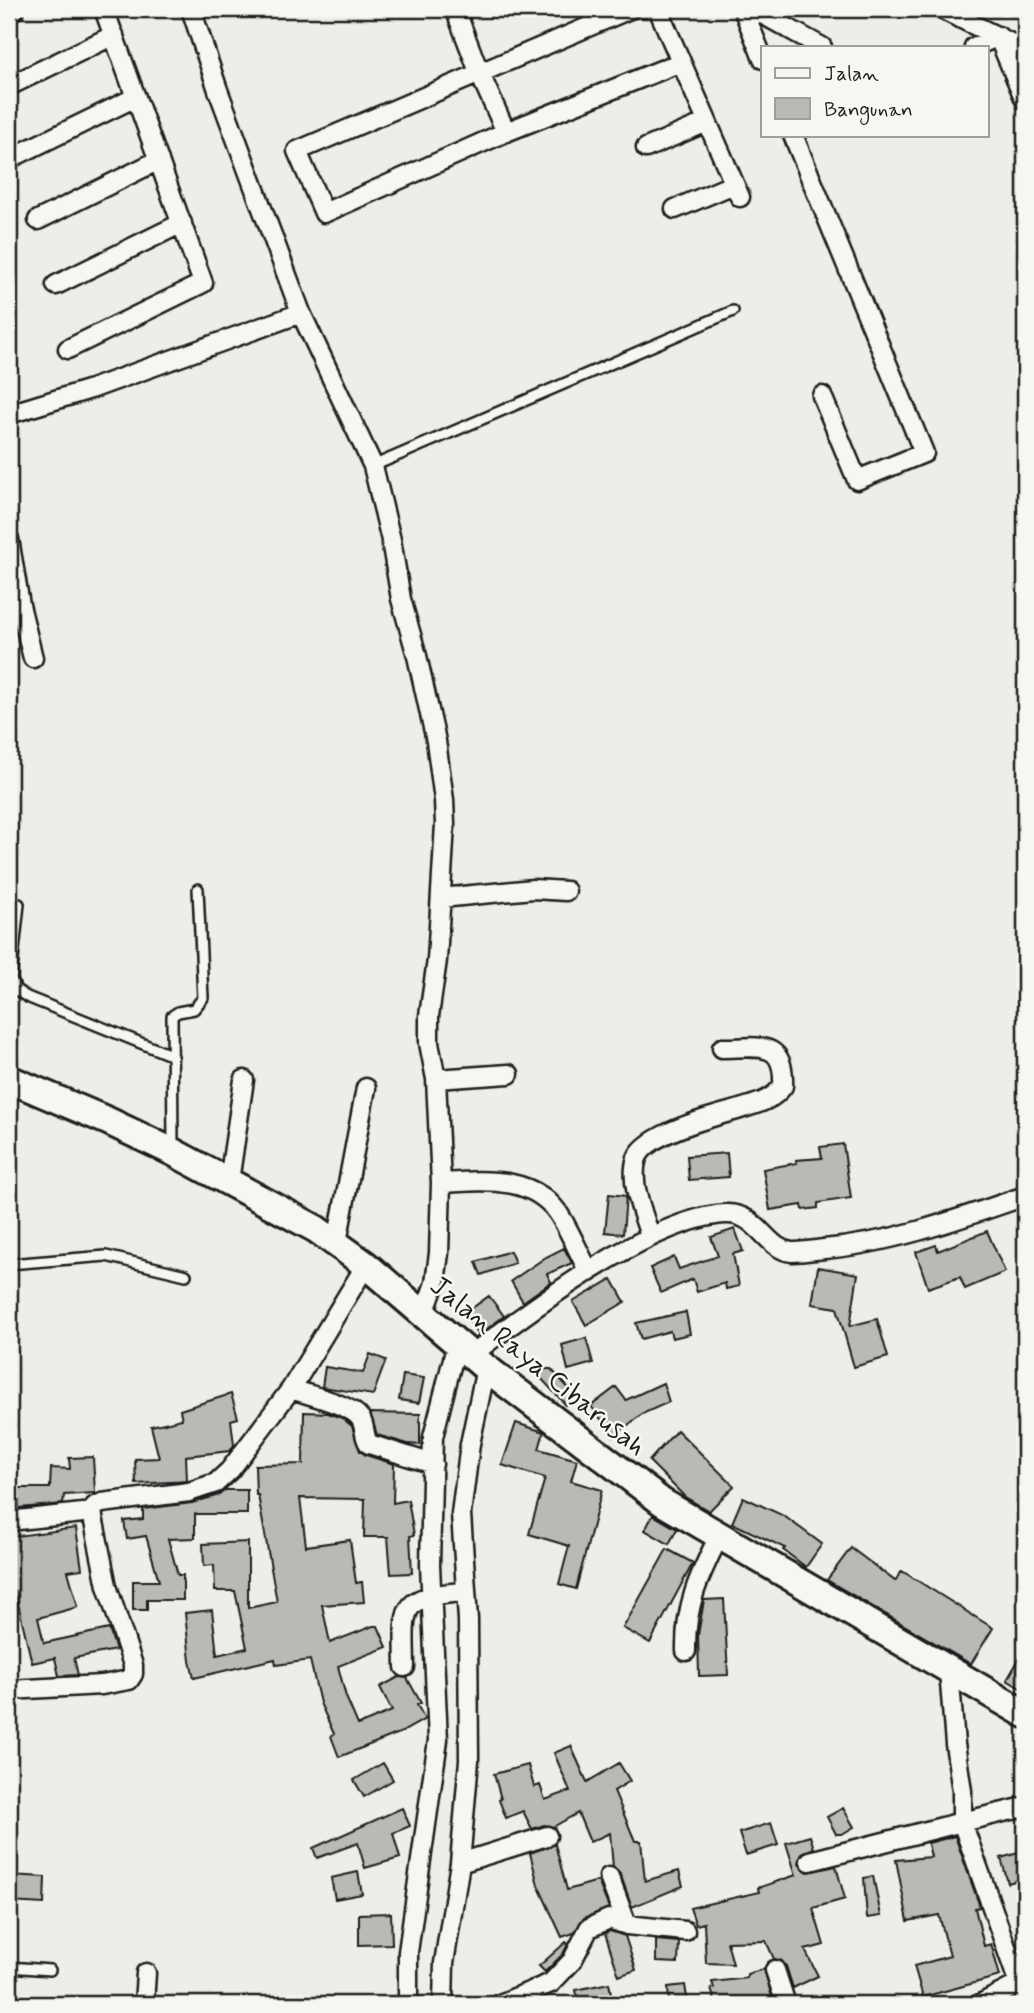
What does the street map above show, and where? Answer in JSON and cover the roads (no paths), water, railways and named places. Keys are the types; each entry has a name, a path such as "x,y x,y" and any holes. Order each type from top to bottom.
{"main road":[{"name":"Jalan Raya Cibarusah","path":"9,1079 108,1121 173,1153 229,1181 337,1242 471,1355 641,1487 719,1536 1025,1714"}],"street":[{"path":"9,12 15,9"},
{"path":"68,349 204,283 104,9"},
{"path":"191,9 218,90 301,313 373,466 391,540 401,599 436,741 444,800 438,960 429,1016 429,1043 436,1079 442,1183 435,1283 424,1314"},
{"path":"456,9 479,72 506,132"},
{"path":"630,9 297,151 324,213 506,132 681,62"},
{"path":"658,9 737,190 675,209"},
{"path":"743,9 761,54"},
{"path":"752,9 820,46"},
{"path":"941,9 1025,50"},
{"path":"9,86 114,36"},
{"path":"976,46 998,36"},
{"path":"998,36 1025,100"},
{"path":"9,159 136,97"},
{"path":"646,148 707,122"},
{"path":"793,136 924,453 857,480 822,396"},
{"path":"37,220 159,160"},
{"path":"56,285 182,223"},
{"path":"9,414 90,389 301,313"},
{"path":"9,539 14,606 33,659"},
{"path":"441,898 533,889 566,891"},
{"path":"650,1236 635,1175 637,1158 642,1149 698,1121 765,1102 783,1086 783,1066 781,1059 773,1051 722,1048"},
{"path":"436,1079 509,1074"},
{"path":"229,1181 244,1080"},
{"path":"337,1242 366,1088"},
{"path":"442,1183 491,1180 526,1186 556,1210 589,1272"},
{"path":"408,2004 408,1952 438,1740 430,1565 433,1437 471,1355 525,1314 589,1272 650,1236 694,1220 735,1214 751,1221 781,1248 791,1252 838,1248 878,1240 1025,1196"},
{"path":"9,1690 103,1685 129,1680 133,1674 133,1665 107,1586 92,1512 95,1506 189,1492 216,1483 239,1460 291,1389 366,1265"},
{"path":"443,2004 444,1963 460,1863 469,1760 466,1592 461,1514 470,1444 471,1355"},
{"path":"291,1389 354,1411 365,1426 365,1439 369,1444 433,1464"},
{"path":"9,1521 92,1512"},
{"path":"686,1651 690,1604 719,1536"},
{"path":"405,1667 403,1629 408,1609 417,1600 432,1594 466,1592"},
{"path":"949,1671 962,1791 962,1822 1022,1984 980,2004"},
{"path":"810,1861 1025,1807"},
{"path":"460,1863 547,1836"},
{"path":"609,1877 627,1925"},
{"path":"500,2004 551,1983 572,1961 593,1926 609,1919 627,1925 685,1931"},
{"path":"775,1970 786,2004"},
{"path":"144,2004 146,1973"}],"lane":[{"path":"373,466 733,311"},
{"path":"173,1153 172,1016 194,1009 203,998 198,889"},
{"path":"19,904 11,979 16,990 27,997 173,1056"},
{"path":"9,1264 106,1256 186,1275"},
{"path":"9,1967 50,1970"}]}
